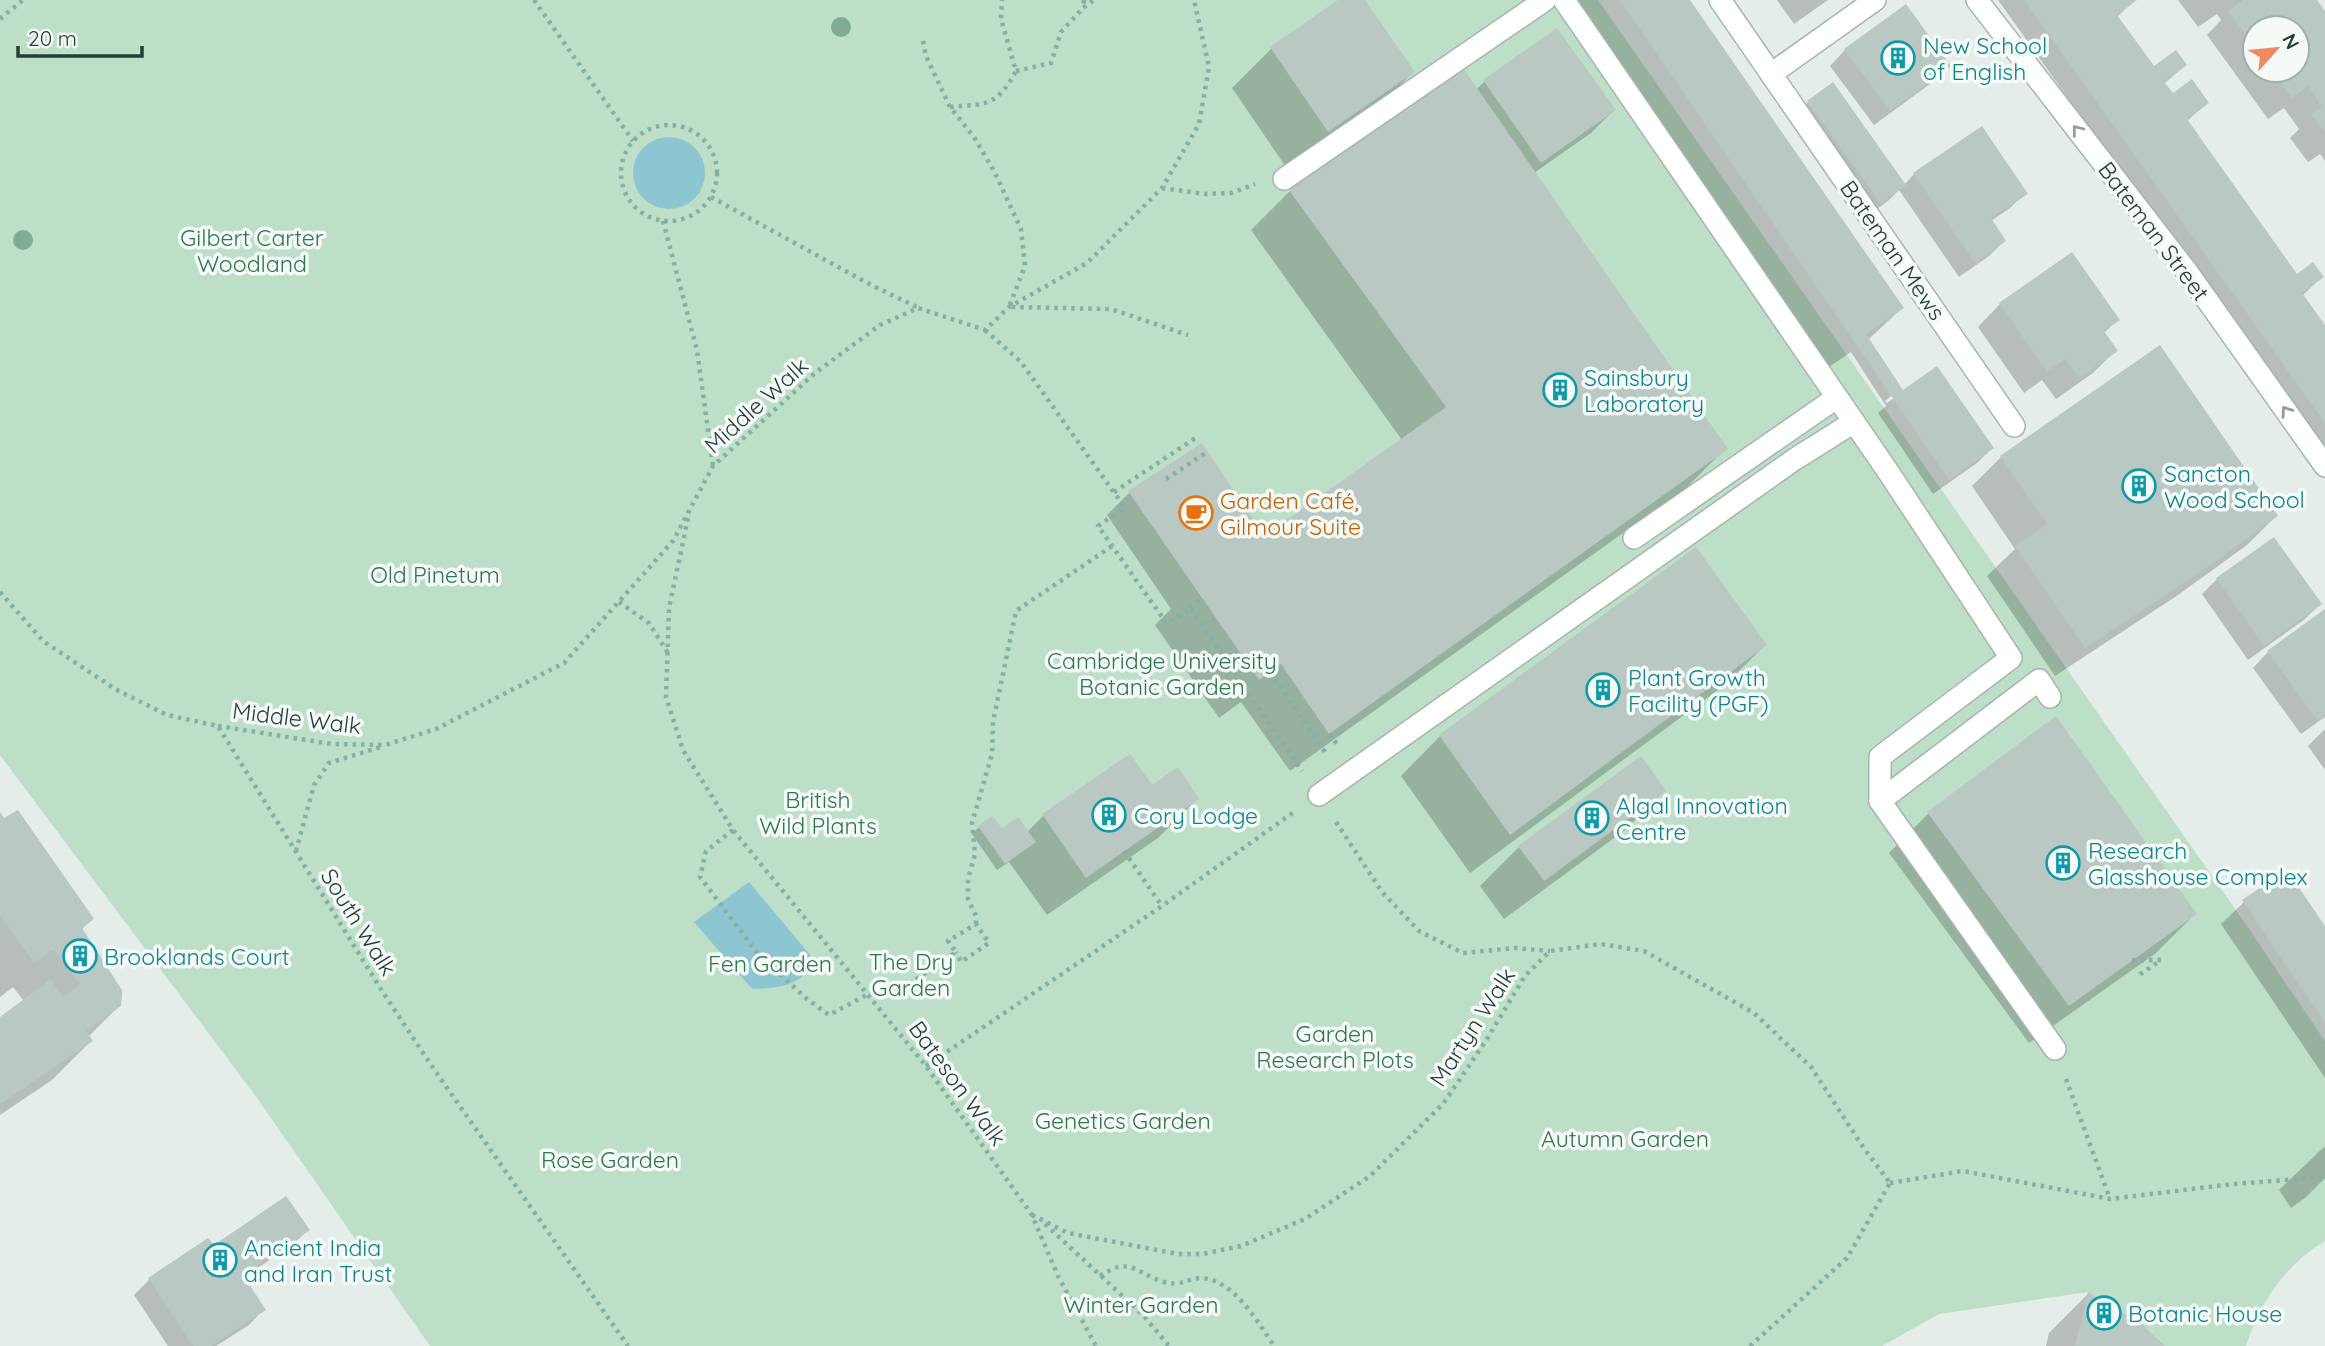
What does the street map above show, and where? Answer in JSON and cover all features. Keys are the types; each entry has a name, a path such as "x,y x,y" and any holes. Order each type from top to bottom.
{"street":[{"path":"1284,179 1545,0"},
{"path":"1564,0 1854,422 2011,658 1880,757 1880,801 2055,1049"},
{"name":"Bateman Mews","path":"1720,0 2014,426"},
{"path":"1771,74 1875,0"},
{"name":"Bateman Street","path":"1978,0 2188,273 2325,467"},
{"path":"1634,538 1836,398"},
{"path":"1319,795 1795,459 1854,422"},
{"path":"1880,801 2039,680 2050,696"}],"path":[{"path":"0,19 23,0"},
{"path":"534,0 633,141"},
{"path":"950,107 993,101 1006,90 1016,71 1001,19 1002,0"},
{"path":"1083,8 1084,0"},
{"path":"1016,71 1051,64 1061,32 1094,0"},
{"path":"985,330 1009,307 1087,263 1162,188 1199,124 1209,67 1194,0"},
{"path":"923,41 926,56 950,107 974,137 994,171 1021,229 1025,266 1009,307"},
{"path":"675,125 690,130 703,139 712,152 716,175 711,197 702,208 677,221 648,217 627,197 621,168 625,153 633,141 645,131 675,125"},
{"path":"1162,188 1205,194 1231,193 1253,185 1284,179"},
{"path":"711,197 918,308 985,330 1021,362 1124,508 1098,526 1167,624 1202,598"},
{"path":"663,221 697,350 713,466"},
{"path":"1009,307 1111,309 1188,335"},
{"name":"Middle Walk","path":"218,726 332,744 385,746 436,729 564,663 673,541 713,466 816,373 880,326 918,308"},
{"path":"1114,492 1197,437"},
{"path":"1166,479 1207,452"},
{"name":"Bateson Walk","path":"689,512 669,608 666,697 683,750 733,830 926,1066 1032,1215 1058,1276 1096,1346"},
{"path":"975,924 948,941 961,962 989,943 975,924 976,916 968,899 968,879 975,855 972,824 992,754 993,722 1016,611 1112,546"},
{"path":"0,592 43,641 116,689 167,715 218,726"},
{"path":"619,601 649,622 668,653"},
{"path":"1189,608 1319,795 1382,892 1419,930 1463,953 1515,948 1550,951 1601,944 1644,951 1754,1013 1811,1067 1890,1183"},
{"path":"1270,672 1343,778"},
{"name":"South Walk","path":"218,726 431,1065 628,1346"},
{"path":"296,852 314,785 329,763 385,746"},
{"path":"926,1066 1162,906 1319,795"},
{"path":"733,830 706,851 700,877 758,954 807,999 829,1015 887,984 905,987 956,952"},
{"path":"1124,851 1162,906"},
{"name":"Martyn Walk","path":"1032,1215 1068,1233 1178,1254 1203,1254 1241,1246 1305,1219 1370,1176 1443,1104 1488,1039 1525,976 1550,951"},
{"path":"2132,960 2161,960 2139,975"},
{"path":"2055,1049 2110,1199"},
{"path":"1890,1183 1963,1171 2110,1199 2233,1184 2325,1177"},
{"path":"1750,1346 1847,1258 1890,1183"},
{"path":"1041,1221 1143,1315 1169,1346"},
{"path":"1100,1276 1112,1268 1129,1266 1166,1283 1184,1284 1198,1278 1212,1280 1246,1305 1274,1346"}],"green space":[{"name":"Cambridge University Botanic Garden","path":"0,0 1598,0 2325,1041 2325,1241 2298,1261 2276,1286 2259,1314 2246,1346 2165,1346 2142,1324 2088,1292 1939,1314 1882,1346 430,1346 257,1098 0,755"}],"water":[{"path":"676,137 695,147 703,159 703,187 695,199 683,207 662,209 643,199 635,187 633,166 643,147 655,139"},
{"path":"749,882 816,962 802,976 788,984 752,989 694,922"}],"building":[{"path":"1338,0 1365,0 1415,72 1328,132 1270,47"},
{"path":"1620,0 1690,0 1904,308 1866,334 1903,390 1937,366 1994,448 1949,480"},
{"path":"2024,0 2137,0 2117,15 2154,66 2176,50 2187,65 2164,82 2173,93 2192,79 2209,103 2187,119 2297,274 2313,262 2324,277 2302,293 2325,325 2325,423"},
{"path":"2243,0 2317,0 2325,11 2325,132 2311,114 2322,107 2308,86 2292,98 2282,84 2311,84 2311,14 2241,14 2241,29 2228,11"},
{"name":"New School of English","path":"1906,4 1951,66 1890,111 1844,49"},
{"path":"1557,28 1616,110 1541,163 1483,80"},
{"name":"Sainsbury Laboratory","path":"1463,68 1728,449 1329,734 1281,664 1259,680 1128,491 1202,443 1264,536 1446,407 1289,190"},
{"path":"1833,82 1906,185 1881,204 1807,101"},
{"path":"1982,126 2028,194 1991,218 2006,241 1975,263 1913,173"},
{"path":"2072,252 2120,320 2104,331 2118,351 2079,378 2065,359 2047,372 1999,303"},
{"name":"Sancton Wood School","path":"2160,345 2278,516 2209,566 2085,648 2015,546 2047,524 2000,456"},
{"path":"2274,537 2322,604 2264,646 2216,578"},
{"name":"Plant Growth Facility (PGF)","path":"1696,547 1767,645 1510,835 1439,735"},
{"path":"2325,609 2325,714 2317,720 2267,651"},
{"name":"Research Glasshouse Complex","path":"2056,716 2197,914 2069,1006 1927,812"},
{"name":"Cory Lodge","path":"1130,754 1152,785 1178,767 1199,799 1086,878 1042,814"},
{"name":"Algal Innovation Centre","path":"1641,756 1666,791 1544,881 1518,846"},
{"name":"Brooklands Court","path":"18,810 94,919 82,928 122,990 122,996 121,1006 86,1031 93,1041 0,1104 0,1017 51,979 63,998 80,984 53,949 34,963 0,915 0,812 4,818"},
{"path":"992,816 1002,828 1018,817 1036,842 1005,864 978,826"},
{"path":"2287,870 2325,926 2325,1023 2242,900"},
{"name":"Ancient India and Iran Trust","path":"286,1196 310,1230 243,1275 266,1310 211,1346 193,1346 148,1278 208,1238 214,1245"},
{"name":"Botanic House","path":"2088,1292 2142,1324 2165,1346 2075,1346"}],"place":[{"name":"New School of English","path":"1898,58"},
{"name":"Sainsbury Laboratory","path":"1560,390"},
{"name":"Sancton Wood School","path":"2139,486"},
{"name":"Garden Café, Gilmour Suite","path":"1196,513"},
{"name":"Plant Growth Facility (PGF)","path":"1603,690"},
{"name":"Cory Lodge","path":"1109,815"},
{"name":"Algal Innovation Centre","path":"1592,818"},
{"name":"Research Glasshouse Complex","path":"2063,863"},
{"name":"Brooklands Court","path":"80,956"},
{"name":"Ancient India and Iran Trust","path":"220,1260"},
{"name":"Botanic House","path":"2104,1313"}],"park label":[{"name":"Gilbert Carter Woodland","path":"252,250"},
{"name":"Old Pinetum","path":"435,574"},
{"name":"British Wild Plants","path":"818,812"},
{"name":"Fen Garden","path":"770,963"},
{"name":"The Dry Garden","path":"911,974"},
{"name":"Garden Research Plots","path":"1335,1046"},
{"name":"Genetics Garden","path":"1123,1120"},
{"name":"Autumn Garden","path":"1625,1138"},
{"name":"Rose Garden","path":"610,1159"},
{"name":"Winter Garden","path":"1141,1304"}]}
